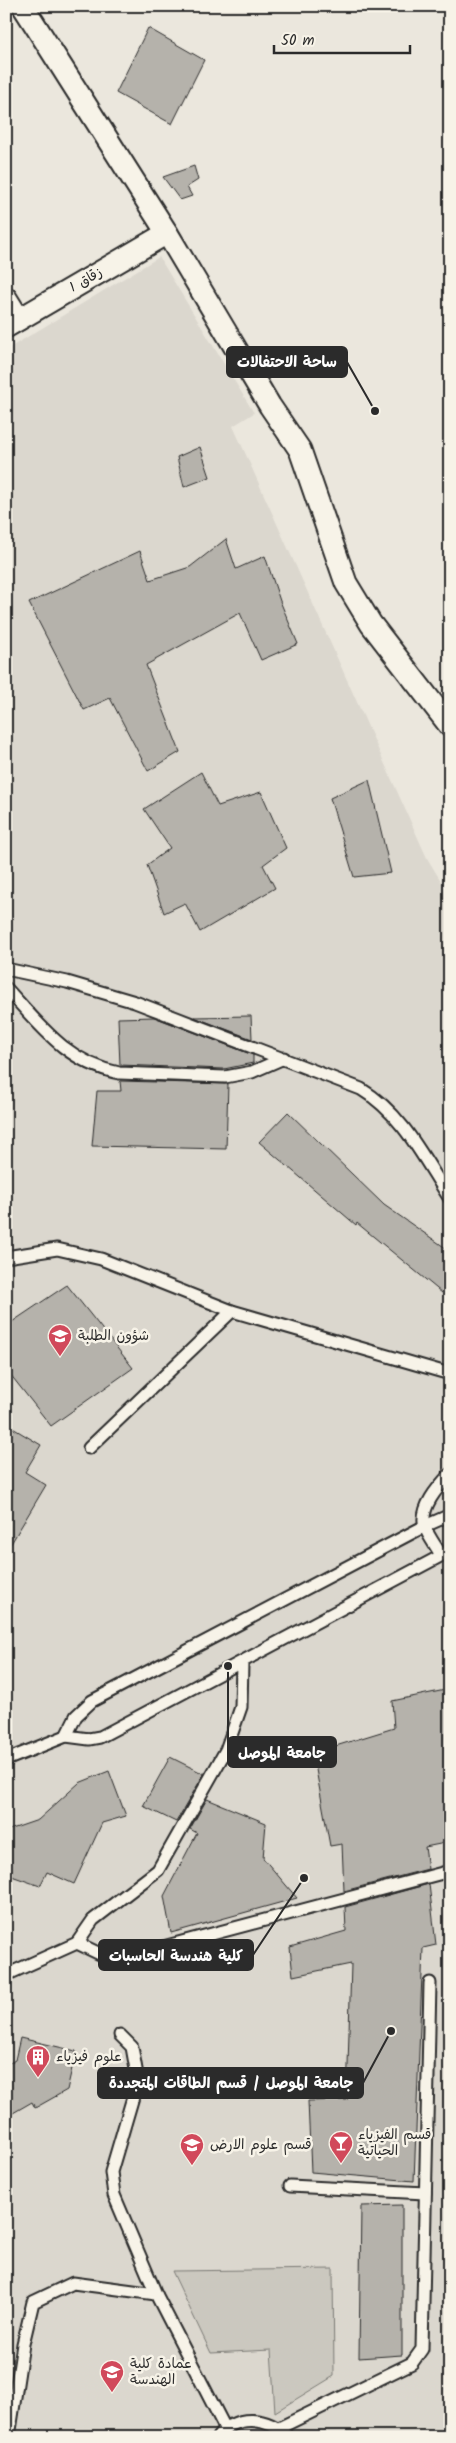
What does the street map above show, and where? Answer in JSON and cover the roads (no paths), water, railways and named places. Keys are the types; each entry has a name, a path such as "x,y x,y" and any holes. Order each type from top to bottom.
{"street":[{"path":"23,6 167,233 270,406 300,450 346,582 371,624 450,726"},
{"name":"زقاق 1","path":"13,323 167,233"},
{"path":"6,298 13,323"}],"lane":[{"path":"6,968 67,982 135,1002 361,1088 387,1108 407,1132 450,1199"},
{"path":"6,988 60,1046 87,1064 103,1070 119,1073 225,1077 252,1072 284,1058"},
{"path":"6,1257 57,1249 101,1259 232,1311 450,1374"},
{"path":"89,1448 232,1311"},
{"path":"6,1760 66,1736 88,1739 100,1738 242,1664 445,1553 425,1526 425,1513 430,1499 450,1474"},
{"path":"66,1736 76,1716 92,1701 425,1526 450,1515"},
{"path":"6,1975 77,1943 93,1920 158,1870 226,1750 240,1707 242,1664"},
{"path":"77,1943 102,1955 129,1956 450,1871"},
{"path":"279,2428 412,2363 422,2349 430,1983"},
{"path":"120,2035 132,2047 137,2075 133,2098 111,2172 114,2195 156,2294 222,2432 240,2420 260,2421 279,2428 288,2437"},
{"path":"290,2186 425,2193"},
{"path":"9,2437 23,2344 33,2302 73,2284 156,2294"}],"place":[{"name":"ساحة الاحتفالات","path":"375,411"},
{"name":"شؤون الطلبة","path":"60,1357"},
{"name":"جامعة الموصل","path":"228,1666"},
{"name":"كلية هندسة الحاسبات","path":"304,1878"},
{"name":"جامعة الموصل | قسم الطاقات المتجددة","path":"391,2031"},
{"name":"علوم فيزياء","path":"38,2078"},
{"name":"قسم الفيزياء الحياتية","path":"341,2164"},
{"name":"قسم علوم الارض","path":"192,2166"},
{"name":"عمادة كلية الهندسة","path":"112,2393"}]}
